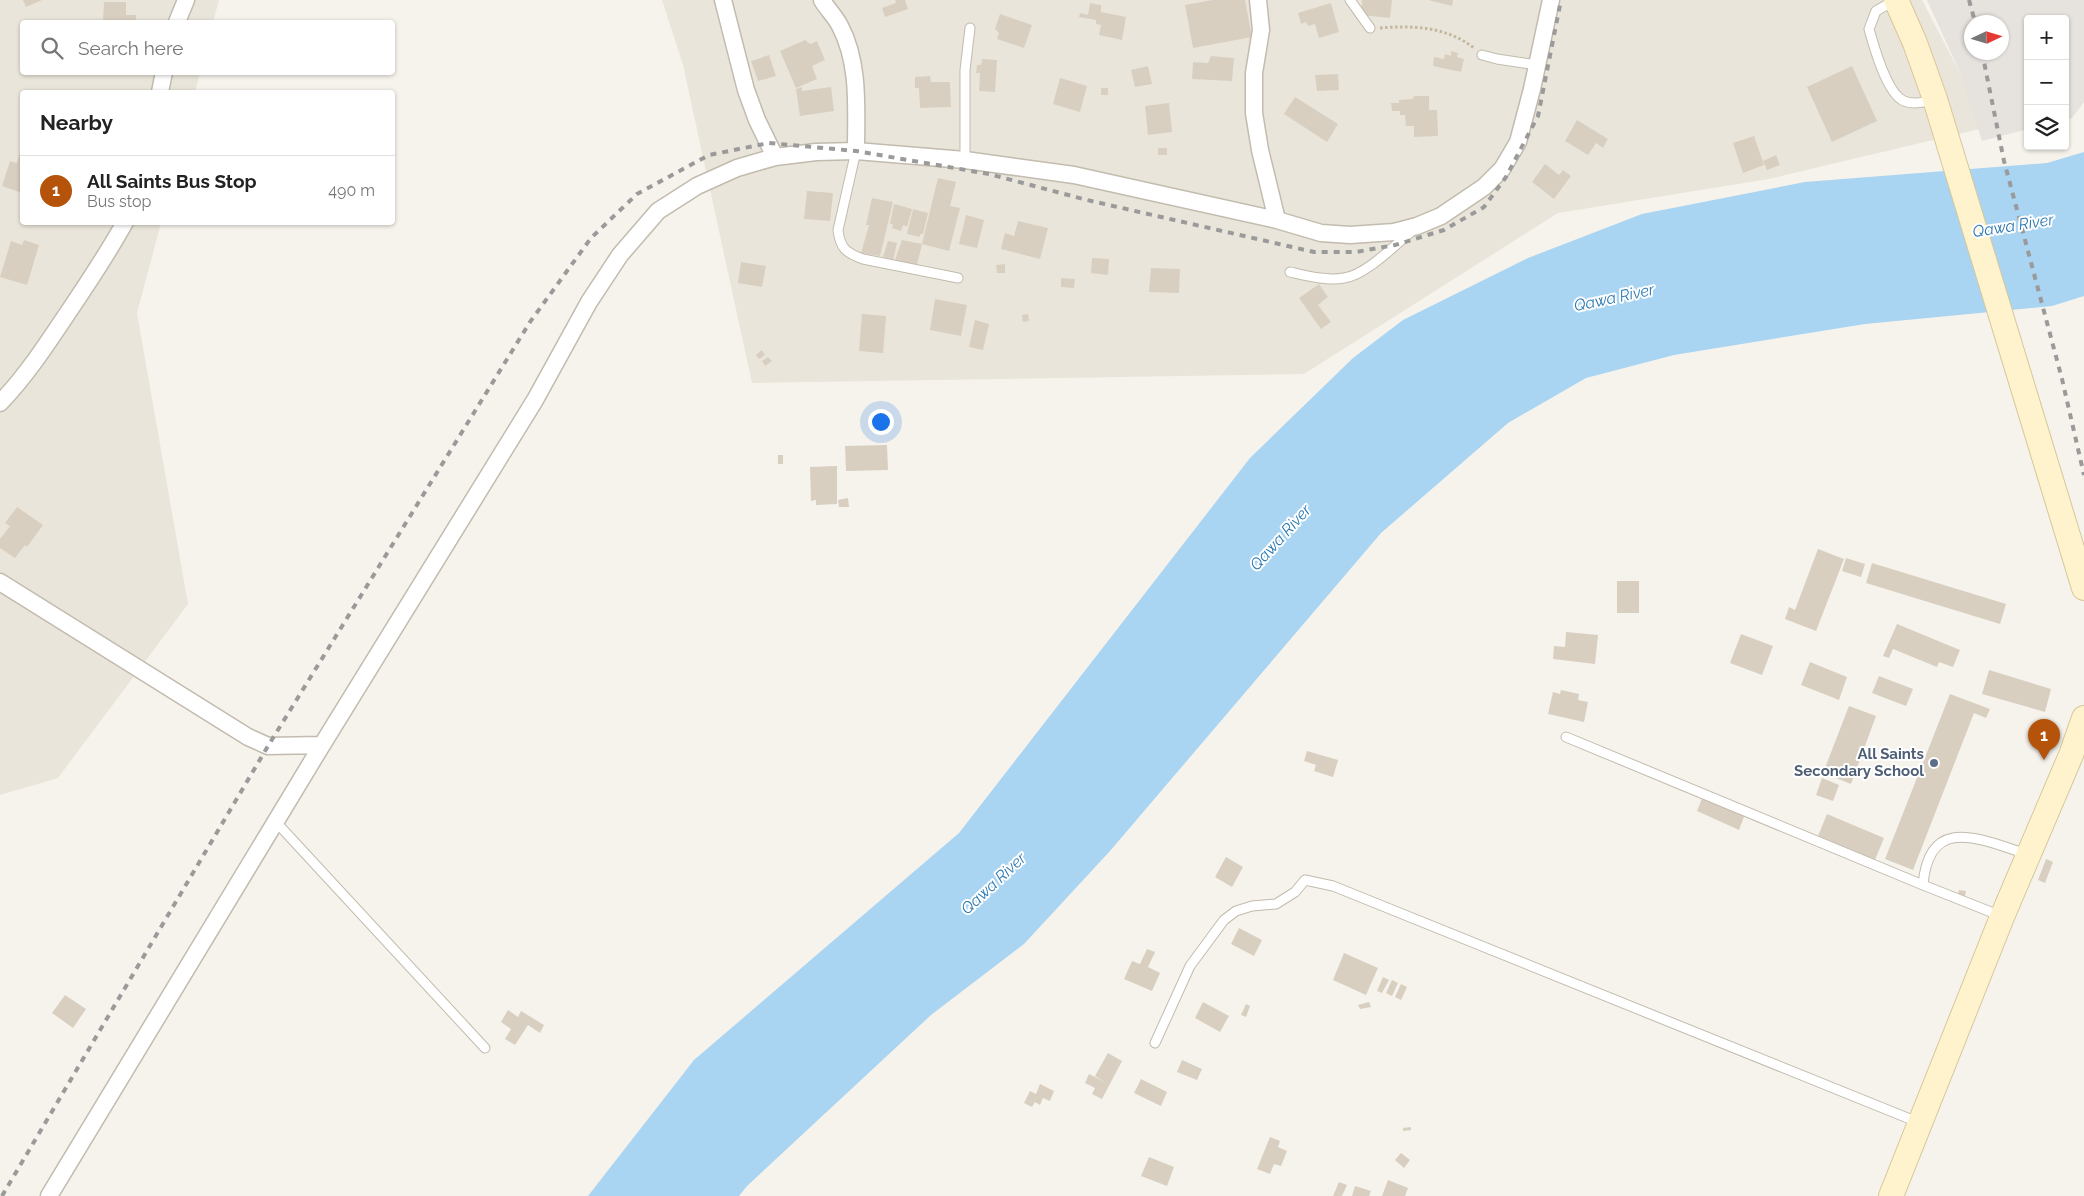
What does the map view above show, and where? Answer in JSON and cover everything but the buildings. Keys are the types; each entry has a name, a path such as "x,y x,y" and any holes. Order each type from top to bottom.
{"main road":[{"path":"1896,0 1915,43 1935,99 2084,588"},
{"path":"1891,1196 2002,917 2071,756 2084,718"}],"street":[{"path":"178,20 186,0"},
{"path":"723,0 746,90 757,120 775,157"},
{"path":"822,0 840,25 851,55 856,93 856,151"},
{"path":"1258,0 1261,30 1254,73 1254,113 1260,150 1277,220"},
{"path":"49,1196 322,745 535,400 589,302 620,255 658,211 697,186 737,168 775,157 816,152 856,151 965,160 1118,184 1277,220 1321,233 1350,235 1394,232 1417,226 1441,216 1484,187 1502,168 1518,142 1551,0"},
{"path":"160,90 163,75"},
{"path":"0,403 38,358 106,257 123,225"},
{"path":"0,582 248,737 268,746 322,745"}],"lane":[{"path":"1350,0 1370,28"},
{"path":"1896,0 1876,11 1868,30 1877,54 1892,90 1904,101 1920,103 1935,99"},
{"path":"965,160 964,70 970,28"},
{"path":"1482,55 1537,66"},
{"path":"856,151 838,230 839,240 843,249 863,259 958,278"},
{"path":"1290,272 1327,279 1347,278 1368,267 1417,226"},
{"path":"1566,737 2002,917"},
{"path":"276,822 485,1048"},
{"path":"1923,885 1924,874 1931,852 1942,841 1951,838 1961,837 1990,843 2030,855"},
{"path":"1155,1043 1190,966 1224,920 1236,911 1252,906 1276,904 1295,892 1305,880 1333,886 1920,1123"}],"path":[{"path":"1370,28 1398,26 1431,28 1465,41 1482,55"}],"shaded area":[{"path":"0,0 219,0 214,20 20,20 20,75 199,75 196,90 20,90 20,225 160,225 137,313 188,604 58,778 0,795"},
{"path":"662,0 1922,0 1988,127 1769,179 1558,213 1304,374 752,383 683,65"},
{"path":"1927,0 2084,0 2084,102 2072,118 2069,119 2069,15 2024,15 2024,130 1982,141 1961,75"}],"water":[{"name":"Qawa River","path":"2084,152 2084,296 2052,306 1865,324 1674,355 1586,378 1508,423 1381,533 1110,851 1024,944 931,1015 747,1186 739,1196 588,1196 694,1060 959,833 1250,458 1353,358 1403,320 1528,258 1642,214 1805,182 2047,163"}],"railway":[{"path":"2,1196 268,746 530,322 591,238 637,194 709,155 769,143 856,151 989,174 1087,200 1314,252 1356,252 1395,245 1444,230 1484,207 1506,177 1538,116 1561,0"},
{"path":"1969,0 1973,15"},
{"path":"1984,60 2004,161 2062,379 2084,475"}],"place":[{"name":"All Saints Bus Stop","path":"2044,760"},
{"name":"All Saints Secondary School","path":"1934,763"}]}
